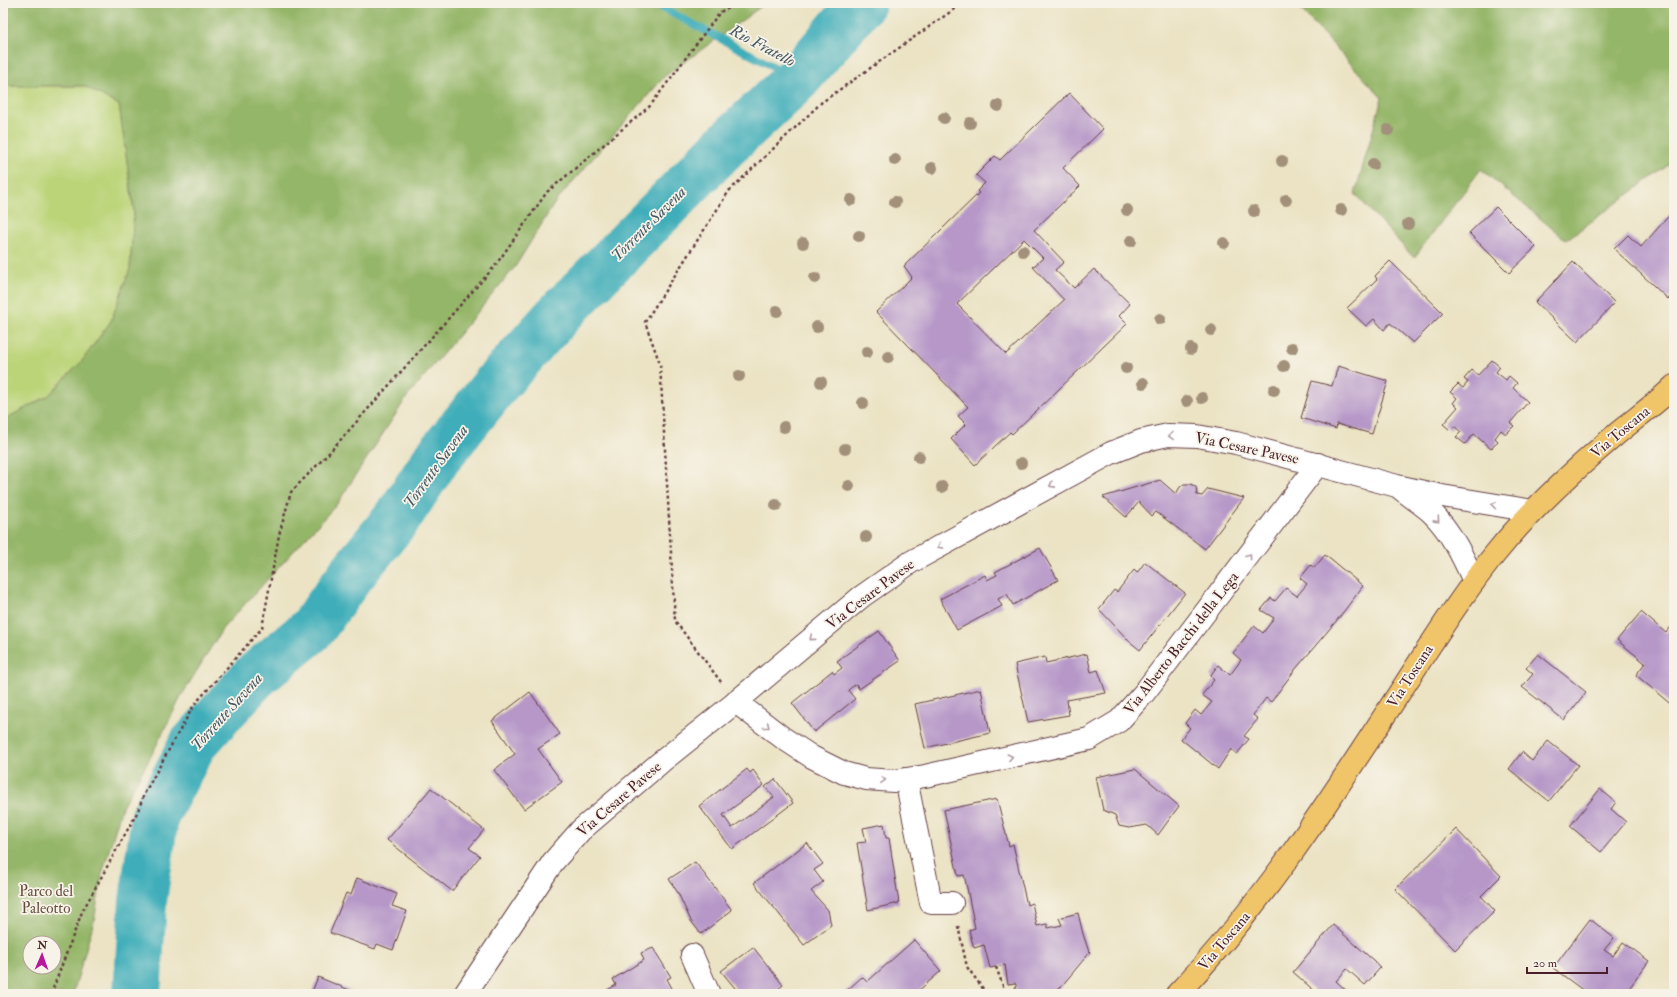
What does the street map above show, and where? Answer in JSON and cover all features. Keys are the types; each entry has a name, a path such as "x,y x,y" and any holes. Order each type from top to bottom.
{"main road":[{"name":"Via Toscana","path":"1177,994 1241,922 1290,855 1331,797 1450,614 1496,553 1533,511 1578,467 1674,386"}],"street":[{"name":"Via Cesare Pavese","path":"465,994 553,862 581,830 661,762 736,702 861,597 911,562 1111,453 1141,441 1168,435 1197,436 1236,443 1397,486 1442,496 1533,511"},
{"name":"Via Alberto Bacchi della Lega","path":"736,702 782,738 812,757 844,773 866,779 894,780 925,776 1090,739 1119,721 1144,693 1318,464"},
{"name":"Via Cesare Pavese","path":"1397,486 1431,512 1446,529 1461,552 1474,581"},
{"path":"906,779 931,903 952,903"},
{"path":"692,956 709,994"}],"path":[{"path":"51,994 82,912 138,811 144,794 194,705 262,628 279,535 291,492 328,454 495,266 547,192 650,106 720,12 734,6 736,3"},
{"path":"736,702 675,621 660,364 645,322 729,191 822,102 963,3"},
{"path":"952,903 967,967 987,994"},
{"path":"996,967 1006,994"}],"green space":[{"name":"Parco del Paleotto","path":"3,3 766,3 665,76 608,141 556,201 515,267 407,397 337,504 223,628 182,695 151,756 122,807 102,874 94,921 73,994 3,994 3,420 48,396 82,361 111,321 130,269 134,211 119,105 84,86 3,86"},
{"path":"1295,3 1674,3 1674,161 1566,240 1481,169 1414,258 1355,194 1382,98"},
{"path":"3,86 84,86 119,104 134,211 130,269 111,321 82,361 48,396 3,420"}],"building":[{"path":"1069,93 1103,129 1063,168 1080,186 1034,230 1064,262 1055,270 1074,288 1094,269 1130,304 1119,316 1127,324 1012,434 1010,432 975,465 951,439 966,424 958,416 968,407 876,312 912,277 904,266 979,193 977,191 985,183 976,175 995,156 1000,160","holes":["1024,239 1043,258 1033,267 1064,300 1006,354 957,304"]},
{"path":"1496,207 1536,247 1509,273 1469,233"},
{"path":"1674,210 1674,293 1668,299 1614,249 1628,235 1641,247"},
{"path":"1390,261 1443,313 1413,343 1390,323 1384,330 1374,319 1366,326 1347,308 1377,279 1375,276"},
{"path":"1573,262 1615,303 1577,342 1535,302"},
{"path":"1492,360 1500,367 1496,372 1506,380 1509,376 1517,383 1513,388 1528,402 1510,423 1514,426 1506,434 1501,430 1495,438 1498,441 1491,449 1474,434 1465,444 1456,437 1461,432 1454,426 1450,430 1443,424 1458,407 1453,403 1457,398 1450,392 1458,384 1463,388 1468,382 1464,379 1472,370 1478,375"},
{"path":"1338,366 1388,381 1372,434 1337,424 1336,429 1301,418 1312,381 1332,386"},
{"path":"1160,480 1176,494 1180,487 1184,484 1191,484 1196,487 1197,495 1202,496 1208,489 1244,498 1205,549 1156,512 1152,516 1139,502 1126,517 1103,497"},
{"path":"1040,548 1058,580 1013,605 1007,594 998,599 1002,606 957,630 940,599 985,575 987,580 997,575 995,572"},
{"path":"1325,555 1363,586 1338,619 1294,671 1271,702 1266,698 1253,715 1258,719 1244,736 1249,739 1237,754 1231,749 1218,769 1181,739 1190,728 1185,723 1195,710 1201,715 1212,702 1202,695 1214,680 1210,676 1218,665 1230,675 1241,660 1233,653 1254,626 1263,633 1274,618 1261,610 1271,598 1275,601 1286,588 1297,596 1307,584 1300,578 1311,565 1314,568"},
{"path":"1145,562 1185,593 1140,650 1129,641 1099,609 1114,590 1117,592 1134,570 1137,573"},
{"path":"1641,612 1666,633 1674,623 1674,707 1636,675 1645,663 1617,640"},
{"path":"879,631 900,661 859,689 856,684 848,690 855,699 814,732 792,703 832,671 834,674 842,668 837,661"},
{"path":"1087,654 1091,672 1098,670 1106,693 1067,700 1069,715 1028,722 1015,664 1045,657 1046,663"},
{"path":"1538,654 1586,692 1564,720 1522,687 1533,674 1526,668"},
{"path":"981,689 990,733 925,748 915,704"},
{"path":"530,692 560,734 538,749 562,782 524,809 494,770 515,754 492,721"},
{"path":"1548,741 1578,765 1549,801 1509,769 1522,752 1532,761"},
{"path":"747,769 750,773 753,770 764,785 723,815 732,828 774,797 765,787 775,779 793,803 732,849 699,806"},
{"path":"1135,769 1179,806 1158,835 1147,825 1129,828 1119,826 1115,815 1103,810 1096,777"},
{"path":"431,788 484,830 469,848 480,856 452,891 387,840"},
{"path":"1600,789 1616,802 1611,809 1626,822 1601,852 1570,826"},
{"path":"997,799 1009,846 1013,844 1027,905 1032,903 1037,926 1047,924 1048,928 1062,925 1059,918 1078,913 1083,934 1090,952 1055,994 1016,994 1015,987 1017,987 1015,983 1008,984 1005,965 990,968 984,945 974,948 969,930 975,928 967,888 964,875 958,876 944,810"},
{"path":"884,824 886,838 889,838 899,903 868,910 857,843 866,842 863,828"},
{"path":"1456,829 1501,876 1481,896 1495,911 1455,950 1395,889"},
{"path":"807,843 823,864 814,870 823,882 811,891 828,910 831,925 804,945 754,883"},
{"path":"695,862 732,910 701,934 691,921 678,893 669,879"},
{"path":"357,878 397,894 392,906 407,911 393,950 377,944 375,949 330,933 346,893 351,895"},
{"path":"1590,919 1614,938 1604,950 1613,956 1623,942 1649,961 1625,994 1588,994 1553,968"},
{"path":"1333,925 1381,967 1365,985 1347,969 1336,981 1350,994 1318,994 1293,972"},
{"path":"914,940 941,971 916,993 917,994 844,993 862,977 867,982"},
{"path":"753,947 783,985 772,994 760,994 758,992 756,994 739,993 721,971"},
{"path":"653,948 671,977 667,979 673,990 669,994 605,994 604,992 616,985 613,979 644,960 641,953"},
{"path":"318,977 359,994 311,994"}],"waterway":[{"name":"Rio Fratello","path":"653,3 797,79"},
{"name":"Torrente Savena","path":"137,994 143,901 155,816 193,744 254,677 312,629 350,576 398,517 435,461 497,383 559,314 728,143 797,79 862,3"}]}
